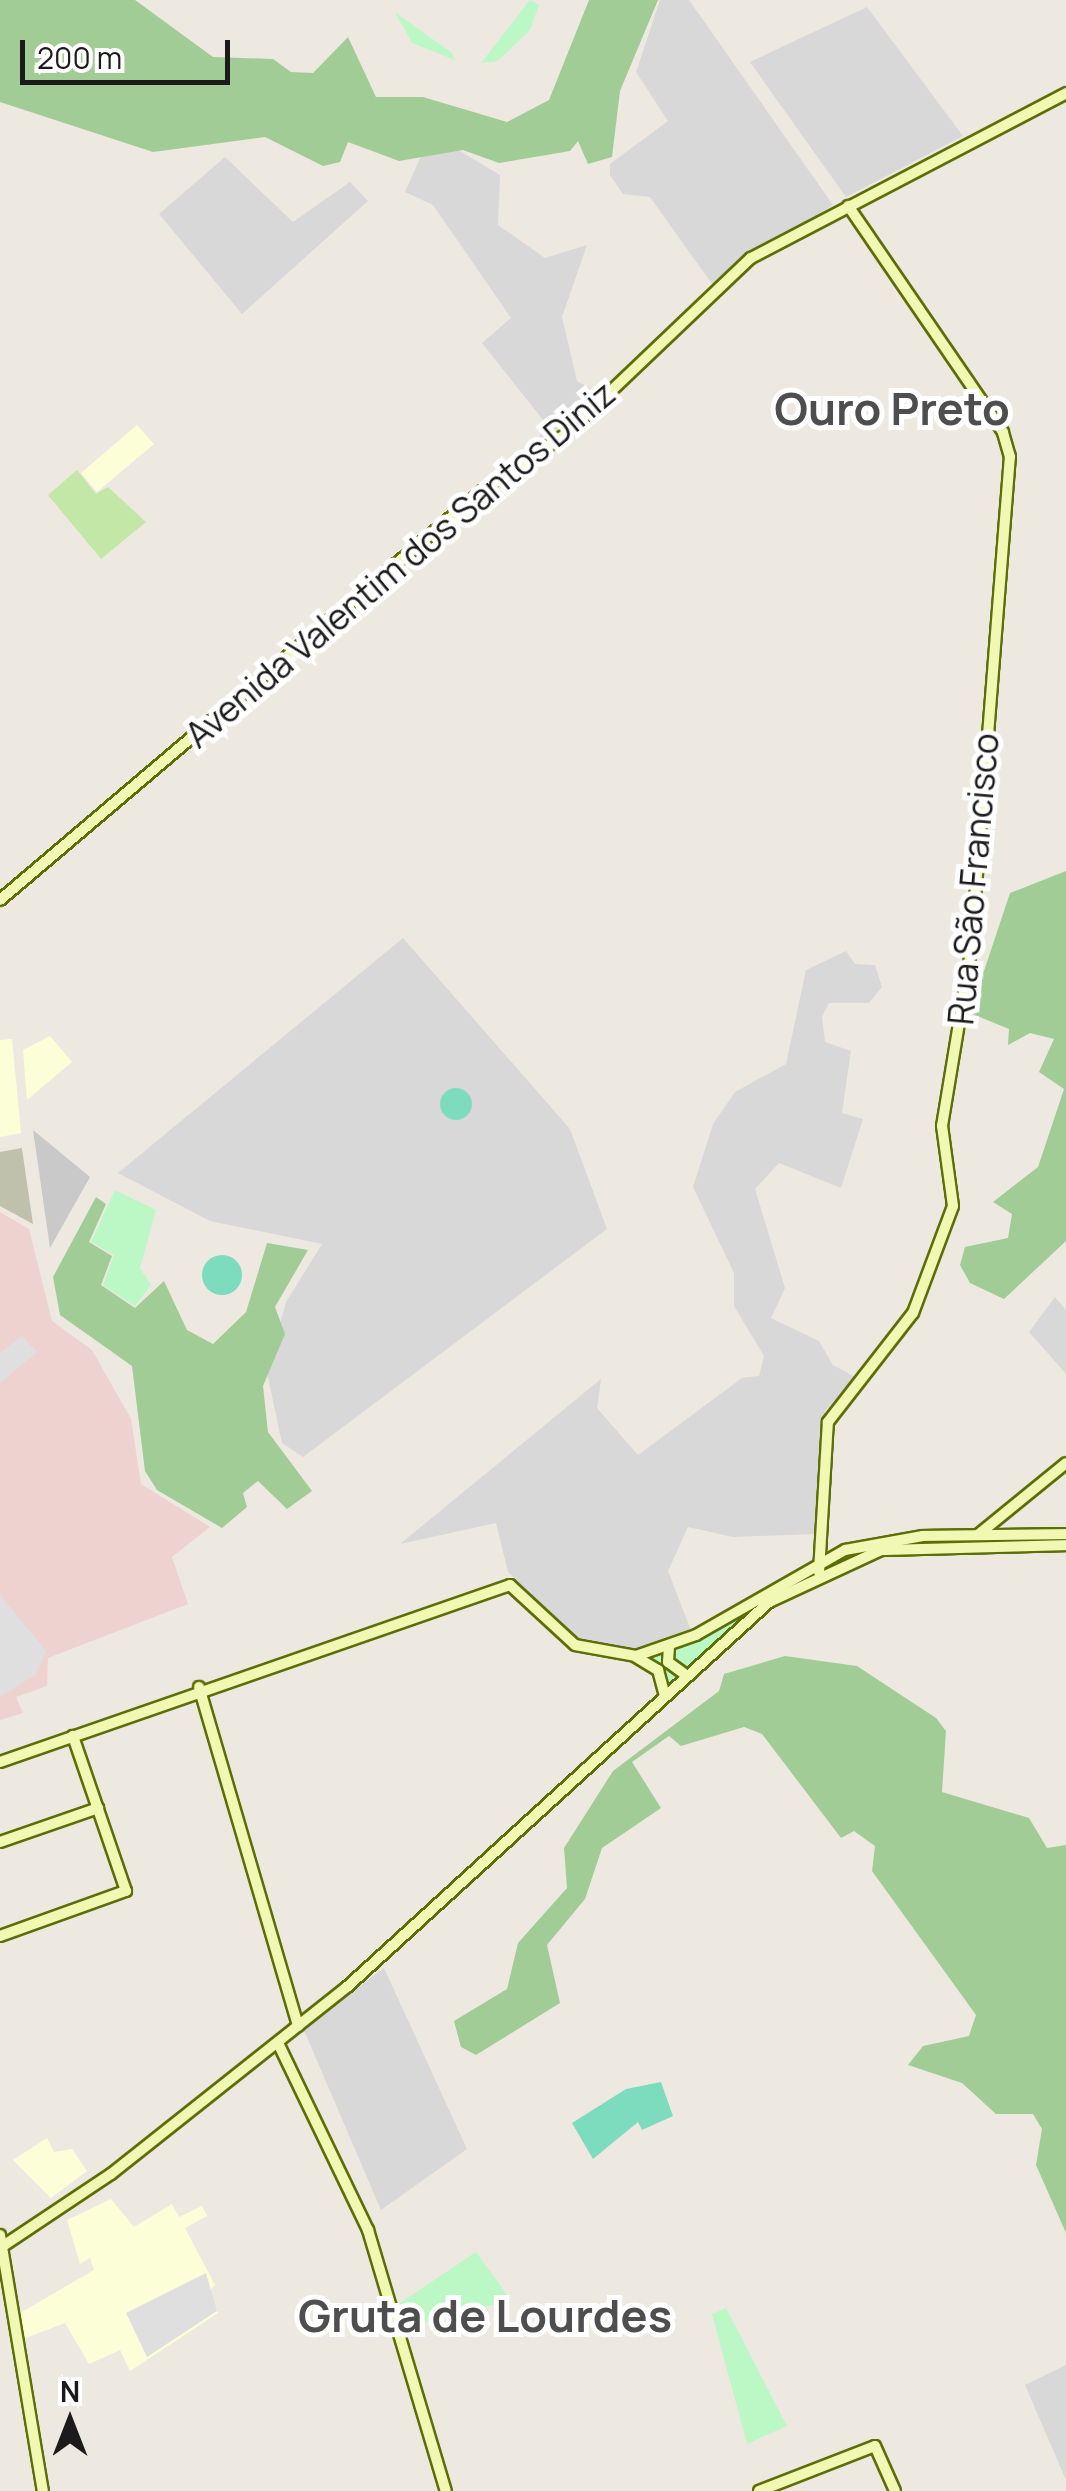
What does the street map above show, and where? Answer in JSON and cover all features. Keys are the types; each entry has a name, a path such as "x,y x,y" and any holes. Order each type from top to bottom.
{"street":[{"name":"Avenida Valentim dos Santos Diniz","path":"0,900 482,491 572,428 751,258 1066,93"},
{"name":"Rua São Francisco","path":"819,1566 828,1422 906,1325 948,1232 953,1189 942,1126 971,952 1010,457 1004,432 848,206"},
{"path":"954,1543 978,1534 1006,1516 1066,1462"},
{"path":"1006,1516 1014,1533"},
{"path":"636,1656 696,1635 819,1566 898,1538 1066,1534"},
{"path":"43,2491 0,2243 298,2026 490,1864 717,1643 819,1566 880,1550 954,1543 1066,1545"},
{"path":"0,1762 199,1687 516,1584 575,1645 636,1656 658,1670 664,1692"},
{"path":"669,1647 668,1662 683,1674"},
{"path":"199,1687 298,2026"},
{"path":"0,1936 126,1891 73,1736"},
{"path":"0,1842 98,1808"},
{"path":"278,2042 363,2224 446,2491"},
{"path":"759,2491 876,2446 895,2491"}],"shaded area":[{"path":"660,0 689,0 833,205 712,284 650,197 623,194 610,175 610,164 668,121 636,72"},
{"path":"867,7 963,136 846,197 750,62"},
{"path":"453,147 500,175 498,225 545,258 587,245 562,317 577,381 605,396 547,437 539,437 547,425 482,343 511,318 433,205 405,192 420,158"},
{"path":"225,157 293,222 350,182 368,201 242,314 159,214"},
{"path":"137,425 154,444 97,492 81,473"},
{"path":"403,938 570,1129 607,1229 303,1457 282,1443 267,1373 286,1302 322,1244 210,1221 118,1173"},
{"path":"846,951 855,964 875,965 882,987 869,1003 829,1003 822,1017 825,1042 851,1051 842,1113 863,1119 841,1188 779,1163 755,1189 785,1288 771,1318 819,1341 833,1365 855,1377 825,1411 815,1534 733,1537 688,1527 668,1571 692,1633 617,1655 587,1649 508,1572 496,1523 400,1544 601,1379 597,1408 638,1455 742,1378 759,1376 764,1356 734,1306 734,1273 693,1187 713,1124 735,1092 786,1064 806,970"},
{"path":"50,1036 72,1062 27,1100 23,1050"},
{"path":"12,1039 21,1133 0,1137 0,1040"},
{"path":"33,1130 90,1177 50,1248"},
{"path":"22,1148 33,1224 0,1206 0,1152"},
{"path":"0,1212 29,1229 52,1321 92,1350 131,1419 141,1484 210,1527 172,1557 188,1604 48,1658 47,1686 16,1697 23,1713 0,1720"},
{"path":"1055,1297 1066,1310 1066,1374 1029,1332"},
{"path":"22,1336 37,1352 0,1383 0,1353"},
{"path":"0,1595 46,1651 36,1674 0,1697"},
{"path":"384,1968 467,2149 381,2210 303,2028"},
{"path":"47,2138 54,2152 72,2149 87,2171 51,2198 13,2160"},
{"path":"111,2199 134,2227 172,2204 179,2217 202,2206 207,2216 185,2228 215,2285 208,2292 218,2313 130,2371 120,2350 89,2364 65,2323 18,2341 20,2313 94,2270 90,2258 80,2264 67,2220"},
{"path":"206,2273 217,2311 147,2357 126,2313"},
{"path":"1066,2365 1066,2480 1025,2385"}],"green space":[{"path":"0,0 135,0 213,57 273,59 291,72 313,73 348,37 376,97 423,97 507,122 549,100 589,0 658,0 620,91 612,157 588,164 578,141 570,151 499,163 463,150 399,161 348,142 340,162 323,166 265,137 153,152 0,102"},
{"path":"530,0 539,5 530,30 498,61 481,63"},
{"path":"395,12 452,53 455,60 412,43"},
{"path":"77,470 96,494 108,487 146,522 101,559 48,495"},
{"path":"1066,871 1066,1241 1004,1299 970,1283 960,1265 965,1247 1008,1238 1012,1214 993,1202 1038,1167 1064,1089 1039,1072 1054,1039 1030,1033 1008,1045 1009,1029 970,1013 1010,893"},
{"path":"456,1088 467,1093 472,1104 467,1115 456,1120 445,1115 440,1104 445,1093"},
{"path":"115,1190 156,1210 140,1268 151,1285 135,1306 103,1285 114,1255 91,1242"},
{"path":"96,1197 106,1204 89,1242 112,1256 101,1285 135,1308 164,1281 187,1330 213,1344 246,1312 267,1243 308,1250 275,1307 285,1334 263,1386 268,1432 312,1491 287,1509 258,1481 243,1493 247,1507 222,1528 157,1490 145,1471 132,1366 60,1315 53,1277"},
{"path":"222,1255 236,1261 242,1275 236,1289 222,1295 208,1289 202,1275 208,1261"},
{"path":"743,1615 657,1698 656,1678 630,1661"},
{"path":"785,1656 857,1666 936,1718 946,1731 942,1792 1029,1818 1047,1848 1066,1845 1066,2233 1036,2165 1042,2129 1033,2114 996,2114 962,2083 908,2065 923,2046 969,2036 976,2015 872,1871 875,1846 854,1831 841,1838 762,1734 744,1727 681,1746 669,1736 632,1762 661,1808 602,1848 585,1899 547,1945 560,2003 476,2055 461,2047 454,2021 507,1989 518,1943 567,1888 564,1848 613,1771 719,1691 724,1674"},
{"path":"661,2082 673,2116 642,2130 638,2122 593,2159 572,2123 626,2089"},
{"path":"476,2252 511,2300 400,2329 394,2307"},
{"path":"726,2308 787,2426 747,2444 712,2314"}],"district":[{"name":"Ouro Preto","path":"892,409"},
{"name":"Gruta de Lourdes","path":"485,2316"}]}
